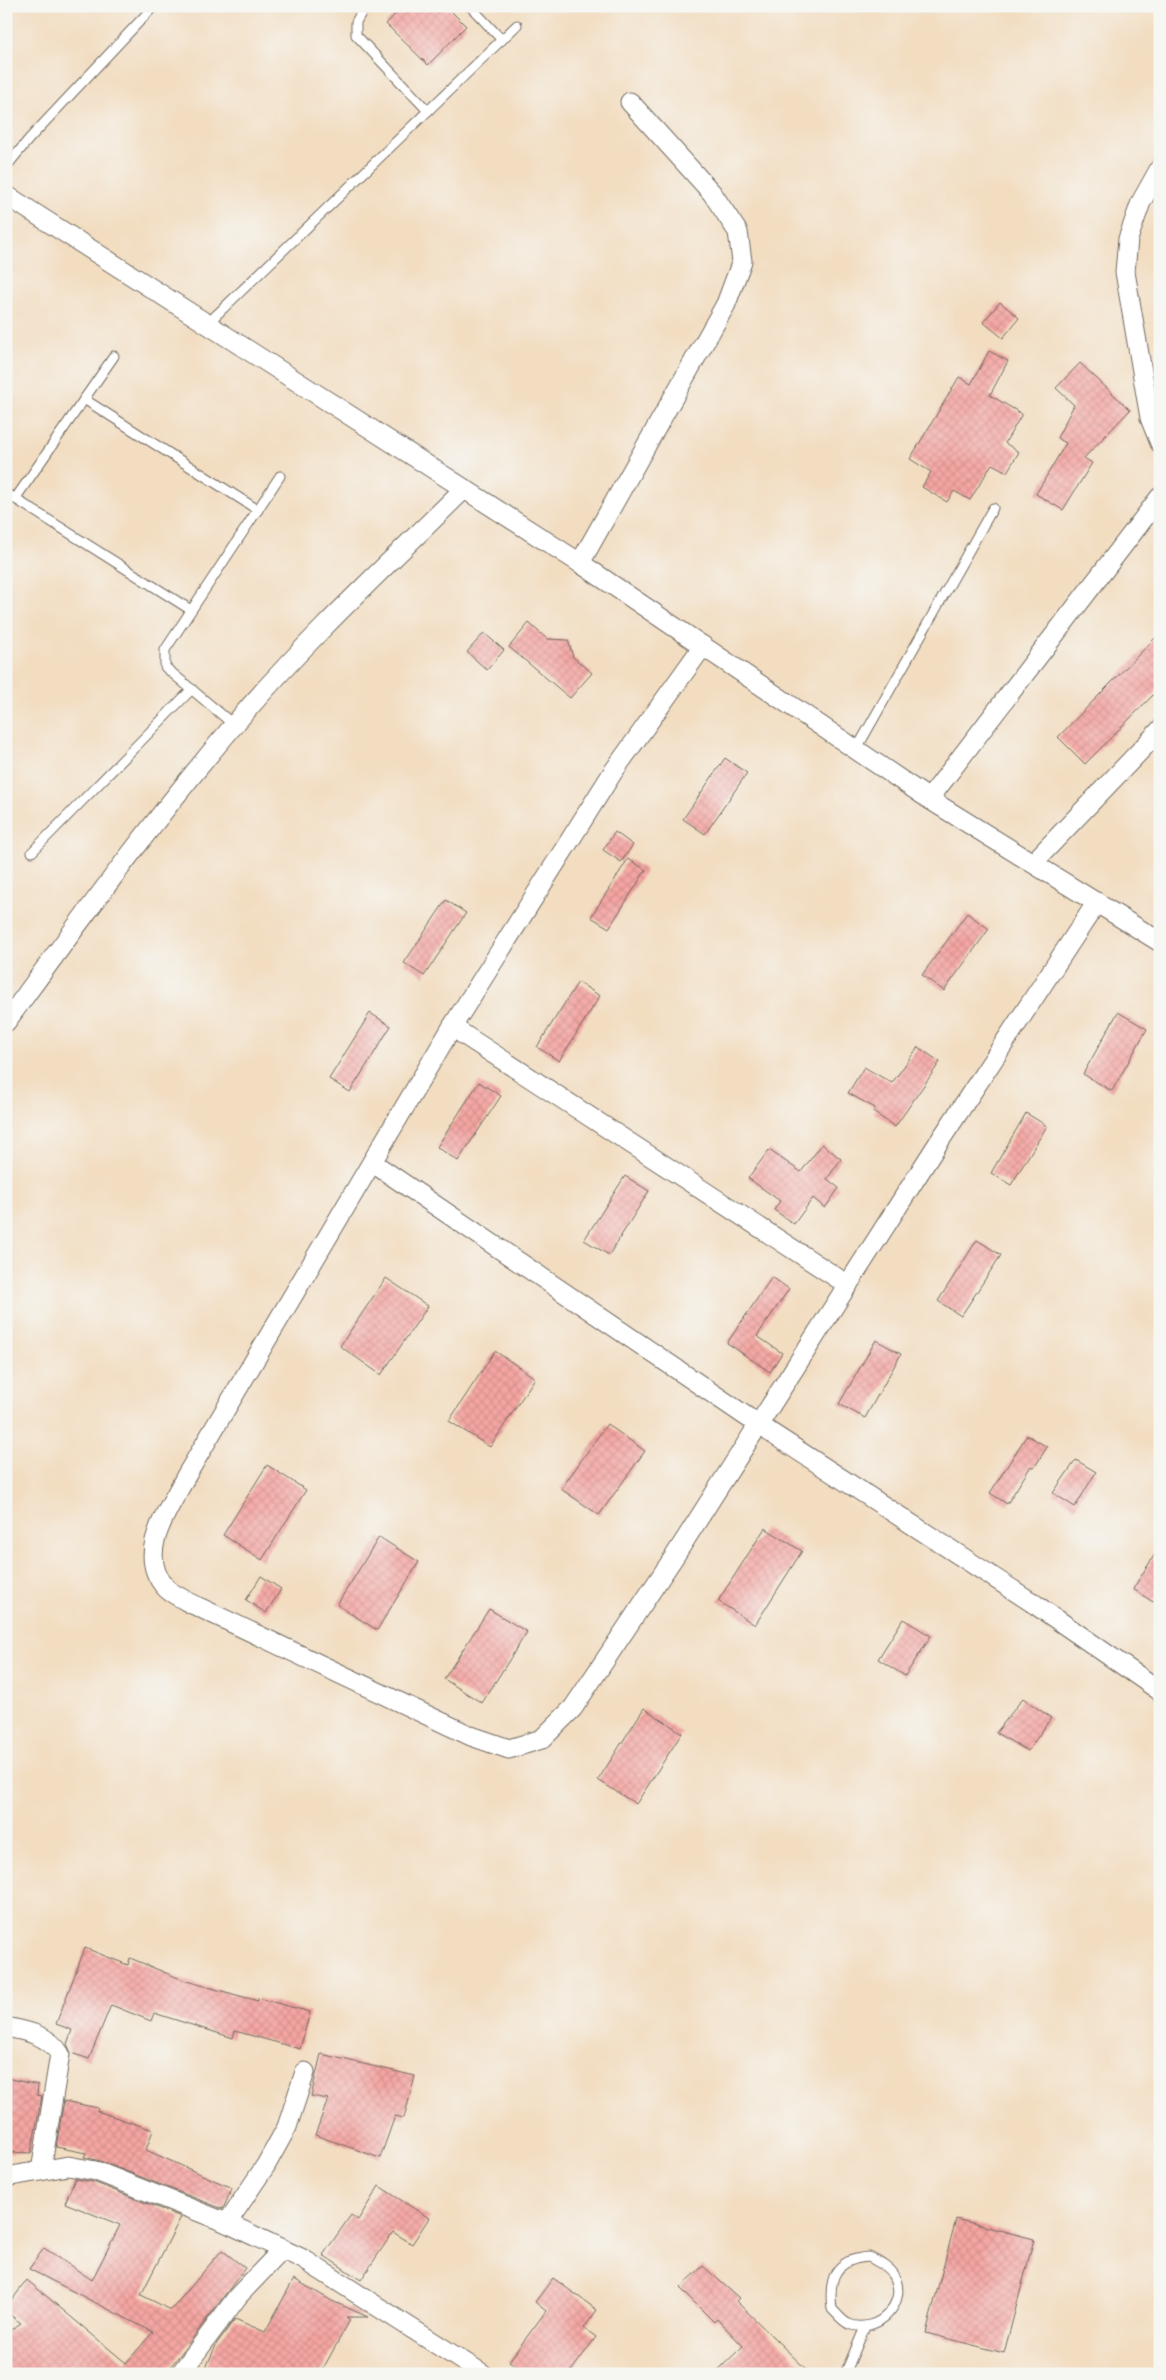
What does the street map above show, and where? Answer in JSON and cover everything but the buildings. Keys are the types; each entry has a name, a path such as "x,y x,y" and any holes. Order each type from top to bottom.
{"street":[{"path":"580,563 726,304 742,261 738,232 712,193 630,102"},
{"path":"1160,168 1141,202 1128,239 1125,272 1150,418 1160,443"},
{"path":"6,195 580,563 929,799 1160,942"},
{"path":"6,1022 102,891 234,725 302,649 464,489"},
{"path":"929,799 1160,497"},
{"path":"704,646 613,772 452,1027 186,1476 153,1541 152,1569 166,1588 188,1602 471,1736 509,1749 542,1739 573,1708 676,1554 937,1145 1097,902"},
{"path":"1033,863 1160,730"},
{"path":"452,1027 848,1285"},
{"path":"373,1163 759,1425 1036,1606 1160,1691"},
{"path":"6,2026 26,2031 52,2042 60,2054 41,2171"},
{"path":"227,2223 266,2166 287,2126 304,2072"},
{"path":"6,2177 68,2166 96,2171 227,2223 303,2260 483,2374"},
{"path":"180,2374 238,2296 283,2249"}],"lane":[{"path":"6,167 29,139 154,6"},
{"path":"365,6 360,11 356,22 356,35 428,111"},
{"path":"470,6 502,40"},
{"path":"207,324 517,25"},
{"path":"15,498 114,356"},
{"path":"84,399 258,510"},
{"path":"234,725 165,667 165,650 280,476"},
{"path":"6,493 191,610"},
{"path":"856,750 993,508"},
{"path":"32,852 192,689"},
{"path":"845,2374 865,2327 882,2321 894,2306 898,2288 894,2275 884,2265 869,2257 855,2258 840,2268 829,2288 832,2309 848,2324 865,2327"}]}
